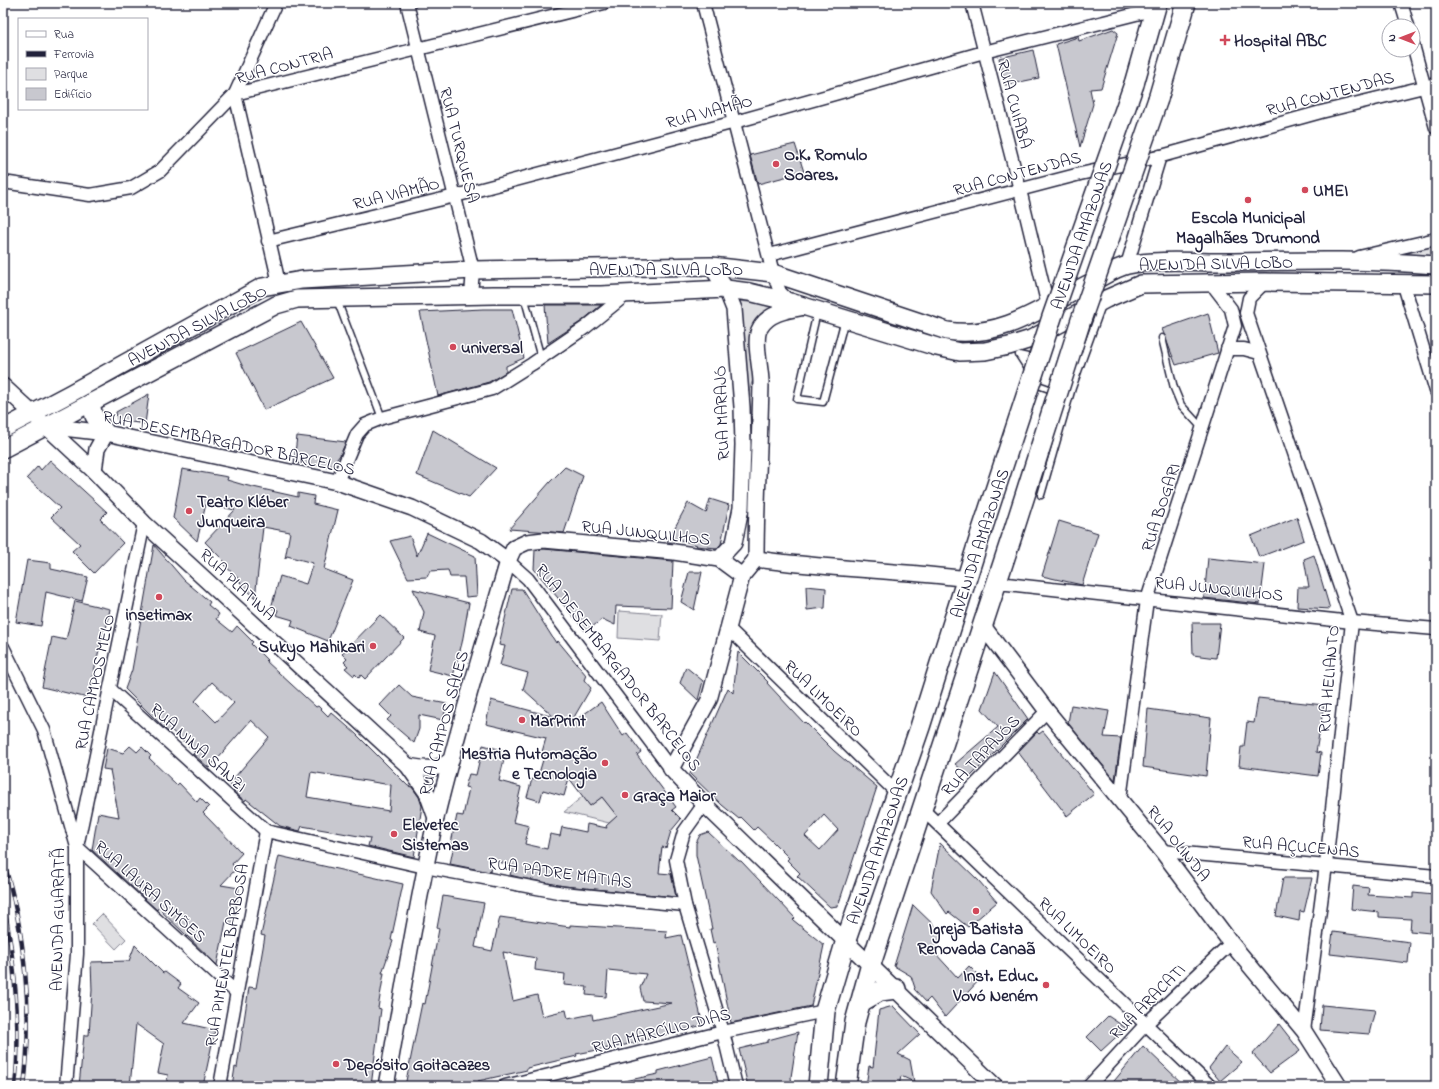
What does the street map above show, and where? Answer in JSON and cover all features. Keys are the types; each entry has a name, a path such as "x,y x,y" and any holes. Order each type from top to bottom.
{"main road":[{"name":"AVENIDA AMAZONAS","path":"846,1086 855,1022 871,964 998,583 1081,320 1158,99 1186,3"},
{"name":"AVENIDA AMAZONAS","path":"818,1086 825,1010 846,940 896,792 920,727 968,579 981,533 1052,317 1134,84 1157,6"},
{"name":"AVENIDA SILVA LOBO","path":"3,429 262,287 302,280 473,270 711,266 773,273 947,331 966,334 986,331 1029,316 1082,286 1127,265 1160,262 1344,260 1436,265"},
{"path":"1403,282 1404,270 1411,263"},
{"name":"AVENIDA SILVA LOBO","path":"3,449 91,404 276,305 297,299 471,295 601,295 726,288 749,292 804,306 960,352 997,349 1031,339 1104,301 1141,284 1211,282 1403,282 1436,284"},
{"path":"91,404 94,416 106,433"},
{"path":"861,1002 880,991 896,989"}],"street":[{"path":"276,3 235,94 279,283"},
{"name":"RUA TURQUESA","path":"407,3 473,270 471,295"},
{"name":"RUA CONTRIA","path":"3,182 90,195 131,188 160,171 235,94 604,3"},
{"path":"703,3 773,273 780,292 804,306"},
{"name":"RUA CUIABÁ","path":"972,3 1048,306"},
{"path":"1401,3 1406,18"},
{"name":"RUA VIAMÃO","path":"268,241 455,196 734,122 984,52 1157,6"},
{"path":"1419,58 1430,85 1436,128"},
{"name":"RUA CONTENDAS","path":"769,255 1084,173 1160,156 1430,85"},
{"path":"1127,265 1160,156"},
{"path":"1344,260 1436,239"},
{"name":"RUA MARAJÓ","path":"711,266 726,288 734,309 742,407 743,445 741,508 734,543 719,559"},
{"name":"RUA BOGARI","path":"1120,799 1147,600 1235,326 1231,309 1211,282"},
{"name":"RUA HELIANTO","path":"1265,282 1249,298 1246,313 1352,622 1326,865 1304,1031"},
{"path":"1403,282 1436,391"},
{"path":"337,482 357,434 365,425 382,418 492,389 541,358 606,312 628,293"},
{"path":"601,295 605,296 610,302 606,312"},
{"path":"671,769 709,700 742,576 756,559 761,375 757,338 759,328 766,320 780,312 804,306"},
{"path":"1228,349 1244,349 1259,352"},
{"path":"743,445 761,375"},
{"name":"RUA PLATINA","path":"3,386 94,471 144,523 408,766 427,793 436,818"},
{"name":"RUA DESEMBARGADOR BARCELOS","path":"46,426 106,433 337,482 412,508 481,541 528,578 671,769 704,804 871,964 995,1086"},
{"path":"94,471 97,450 106,433"},
{"name":"RUA CAMPOS MELO","path":"77,847 144,523"},
{"name":"RUA JUNQUILHOS","path":"508,561 514,548 527,542 544,540 674,552 719,559 742,576"},
{"path":"756,559 785,563 926,574 968,579"},
{"name":"RUA CAMPOS SALES","path":"386,1086 425,867 436,818 451,760 508,561"},
{"name":"RUA JUNQUILHOS","path":"998,583 1352,622 1436,629"},
{"name":"RUA OLINDA","path":"983,626 1047,711 1162,851 1231,943 1304,1031 1339,1086"},
{"name":"RUA LIMOEIRO","path":"728,628 896,792"},
{"name":"AVENIDA GUARATÃ","path":"3,647 44,730 77,847 77,954 66,1086"},
{"name":"RUA NINA SANZI","path":"110,689 266,831"},
{"name":"RUA TAPAJÓS","path":"938,823 1047,711"},
{"path":"408,766 434,769 443,766 451,760"},
{"path":"704,804 684,832 676,860 685,905 723,1032 736,1086"},
{"name":"RUA LIMOEIRO","path":"922,809 1210,1086"},
{"name":"RUA PADRE MATIAS","path":"266,831 425,867 563,893 685,905"},
{"name":"RUA PIMENTEL BARBOSA","path":"220,1086 266,831"},
{"name":"RUA LAURA SIMÕES","path":"77,847 237,992"},
{"name":"RUA AÇUCENAS","path":"1162,851 1436,876"},
{"name":"RUA ARACATI","path":"1089,1086 1146,1024 1231,943"},
{"name":"RUA MARCÍLIO DIAS","path":"505,1086 723,1032 825,1010"}],"lane":[{"path":"523,295 541,358"},
{"path":"336,298 382,418"},
{"path":"1041,496 1072,388 1104,301"},
{"path":"804,306 797,398 823,402 845,319"},
{"path":"1162,338 1174,388 1181,404 1203,429"},
{"path":"1031,339 1039,339 1041,345 1036,360 1019,355 1038,385 1053,391 1072,388"}],"green space":[{"path":"1436,245 1436,259 1406,259 1404,254"},
{"path":"738,301 758,303 774,308 753,357 753,379 748,395"},
{"path":"619,611 662,614 660,641 618,638"},
{"path":"583,796 590,806 602,797 618,816 609,823 564,812"},
{"path":"102,914 126,939 116,949 92,924"}],"building":[{"path":"1113,29 1118,33 1101,88 1090,89 1093,104 1080,147 1056,44 1078,37 1079,41"},
{"path":"1033,50 1039,78 1005,85 999,58"},
{"name":"O.K. Romulo Soares.","path":"795,144 804,172 758,184 750,155"},
{"path":"545,305 601,305 582,321 548,343"},
{"name":"universal","path":"512,309 524,358 506,366 506,372 489,382 438,396 420,312"},
{"path":"1208,313 1218,353 1176,365 1162,329"},
{"path":"301,322 333,378 264,410 236,353"},
{"path":"149,394 145,424 117,420 116,412"},
{"path":"433,430 496,468 469,497 417,475"},
{"path":"297,436 346,442 340,455 331,467 294,463"},
{"path":"50,460 107,512 100,519 123,543 94,573 72,551 80,544 51,517 60,508 27,478 38,466 41,470"},
{"path":"565,467 583,476 564,533 509,529 550,482"},
{"path":"182,469 228,477 227,480 244,485 298,497 298,493 314,496 313,504 338,510 324,569 353,580 328,641 291,626 293,620 276,615 278,610 271,608 280,576 306,584 313,563 287,556 285,559 290,532 263,527 255,598 239,581 240,580 223,564 225,562 205,542 235,510 206,504 197,541 173,518"},
{"path":"710,499 729,505 721,544 717,548 696,546 697,545 674,538 674,543 667,542 688,503 706,513"},
{"path":"1297,517 1304,540 1259,557 1251,536"},
{"path":"1059,521 1098,533 1082,585 1042,576"},
{"path":"427,533 475,556 477,596 466,597 464,577 450,577 448,570 430,571 427,577 408,578 390,541 410,536 417,556"},
{"path":"154,545 184,580 210,602 208,605 219,614 216,619 232,632 237,626 253,642 251,644 267,660 266,661 316,707 318,706 328,716 331,712 356,734 408,786 412,787 419,797 422,806 414,857 368,846 370,838 302,826 300,831 280,826 246,799 245,801 235,793 235,789 229,784 269,737 251,720 209,768 193,754 195,752 170,729 168,732 125,689 132,670","holes":["212,682 234,703 216,722 195,701","311,772 391,785 389,811 307,797"]},
{"path":"544,549 673,561 671,608 616,606 615,625 602,619 586,632 534,569 535,550"},
{"path":"1314,555 1330,609 1297,607 1298,587 1309,587 1304,559"},
{"path":"1208,558 1265,564 1260,604 1204,598"},
{"path":"27,560 51,563 51,569 88,577 82,601 46,592 41,626 16,622"},
{"path":"689,572 702,572 694,610 681,602"},
{"path":"806,586 826,588 825,608 807,610"},
{"path":"413,589 469,603 462,643 453,676 428,670 435,636 420,632 424,612"},
{"path":"512,589 522,589 556,643 558,641 586,675 584,680 591,688 570,724 601,702 623,736 627,733 641,752 637,755 676,807 672,810 681,819 671,831 666,848 662,847 659,873 671,874 676,897 564,886 522,878 510,875 513,865 492,861 490,872 450,864 454,844 451,843 457,815 463,816 469,788 465,787 469,774 476,775 483,745 506,751 499,781 521,787 513,822 529,826 525,844 547,849 550,834 560,836 562,827 586,832 587,824 607,828 606,826 617,816 602,797 590,806 569,778 564,796 543,790 540,801 527,797 532,779 537,780 545,753 542,752 546,738 486,724 491,700 554,717 523,689 528,673 500,665 505,646 499,645"},
{"path":"75,601 110,609 106,629 104,628 88,698 42,687 52,637 66,640"},
{"name":"Sukyo Mahikari","path":"380,615 404,638 365,679 361,675 359,678 355,674 354,676 345,668 348,666 344,662 347,659 342,654"},
{"path":"1192,623 1220,623 1216,658 1193,655"},
{"path":"738,652 768,682 767,683 804,723 805,722 834,751 877,787 838,906 830,907 797,876 800,873 787,860 789,858 773,842 757,827 754,830 741,817 739,819 690,774 728,688 733,693","holes":["824,815 838,830 820,850 805,836"]},
{"path":"686,667 703,681 698,700 680,683"},
{"path":"995,672 1028,719 970,777 955,764 998,727 982,709"},
{"path":"399,685 412,697 447,704 443,720 419,715 419,729 414,743 387,720 391,716 380,705"},
{"path":"1258,698 1324,705 1316,752 1321,753 1318,776 1239,766 1241,747 1244,747 1247,722 1254,723"},
{"path":"1071,705 1109,711 1104,737 1121,738 1115,780 1068,723"},
{"path":"1148,709 1211,718 1206,776 1143,767"},
{"path":"1043,731 1094,794 1067,816 1018,752 1037,732 1039,734"},
{"path":"130,746 137,752 142,747 151,756 149,758 177,785 179,783 197,802 200,798 209,807 203,813 242,853 232,864 236,869 221,885 239,888 234,923 226,922 217,965 158,908 157,910 92,850 98,813 119,817 110,770 103,769 107,748 123,753"},
{"path":"708,832 739,861 741,861 795,918 793,920 824,945 811,1006 731,1023 715,942 713,943 710,929 712,929 696,855 696,843 700,835"},
{"path":"940,843 979,881 997,902 968,927 949,912 947,914 931,891"},
{"path":"279,856 403,884 391,940 393,941 382,973 384,973 378,1008 381,1009 371,1086 232,1086 235,1067 237,1068 249,987 256,988 265,936 261,935"},
{"path":"1283,878 1312,878 1304,912 1300,911 1299,921 1276,916"},
{"path":"1353,886 1369,888 1368,895 1413,898 1413,893 1434,895 1430,933 1410,931 1411,919 1379,917 1379,912 1351,909"},
{"path":"443,896 484,903 475,947 492,951 500,917 570,927 570,925 667,931 666,938 681,935 703,1025 625,1045 576,1054 577,1056 527,1068 527,1070 478,1081 479,1083 454,1086 405,1086 422,1003 425,1004 439,929 437,928","holes":["503,952 536,958 535,970 565,974 564,985 587,987 586,995 606,997 608,970 646,974 640,988 643,1001 672,1003 593,1020 592,1014 568,1019 566,1010 542,1016 537,995 513,1001"]},
{"path":"913,905 942,933 935,953 958,978 969,966 981,978 945,1017 930,998 926,1002 914,989 911,976 894,966"},
{"path":"1333,932 1410,942 1408,963 1330,954"},
{"path":"135,945 163,973 165,972 181,984 178,988 199,1003 184,1023 215,1030 203,1086 166,1086 168,1075 158,1073 164,1044 136,1024 130,1086 79,1086 84,1035 89,1035 92,990 91,962 129,961"},
{"path":"1322,1005 1375,1010 1369,1034 1320,1030"},
{"path":"893,1006 920,1034 898,1054 910,1060 914,1082 901,1076 899,1086 866,1086 869,1066 873,1067 879,1010"},
{"path":"1108,1016 1126,1028 1101,1051 1087,1037"},
{"path":"1279,1024 1300,1051 1270,1073 1253,1054"},
{"path":"798,1032 791,1077 792,1086 748,1086 739,1049 768,1042 768,1040"},
{"path":"1143,1046 1185,1086 1110,1086"},
{"path":"1225,1047 1242,1062 1220,1081 1209,1068"},
{"path":"712,1057 719,1086 625,1086 625,1081 658,1074 658,1071"}],"railway":[{"path":"3,861 11,887 17,915 25,972 28,1031 24,1086"},
{"path":"3,904 11,947 16,995 17,1065 15,1086"},
{"path":"3,1029 3,1051"}],"place":[{"name":"Hospital ABC","path":"1225,40"},
{"name":"O.K. Romulo Soares.","path":"776,164"},
{"name":"UMEI","path":"1305,190"},
{"name":"Escola Municipal Magalhães Drumond","path":"1248,200"},
{"name":"universal","path":"453,347"},
{"name":"Teatro Kléber Junqueira","path":"189,511"},
{"name":"insetimax","path":"159,597"},
{"name":"Sukyo Mahikari","path":"373,646"},
{"name":"MarPrint","path":"522,720"},
{"name":"Mestria Automação e Tecnologia","path":"605,763"},
{"name":"Graça Maior","path":"625,795"},
{"name":"Elevetec Sistemas","path":"394,834"},
{"name":"Igreja Batista Renovada Canaã","path":"976,911"},
{"name":"Inst. Educ. Vovó Neném","path":"1046,985"},
{"name":"Depósito Goitacazes","path":"336,1064"}]}
